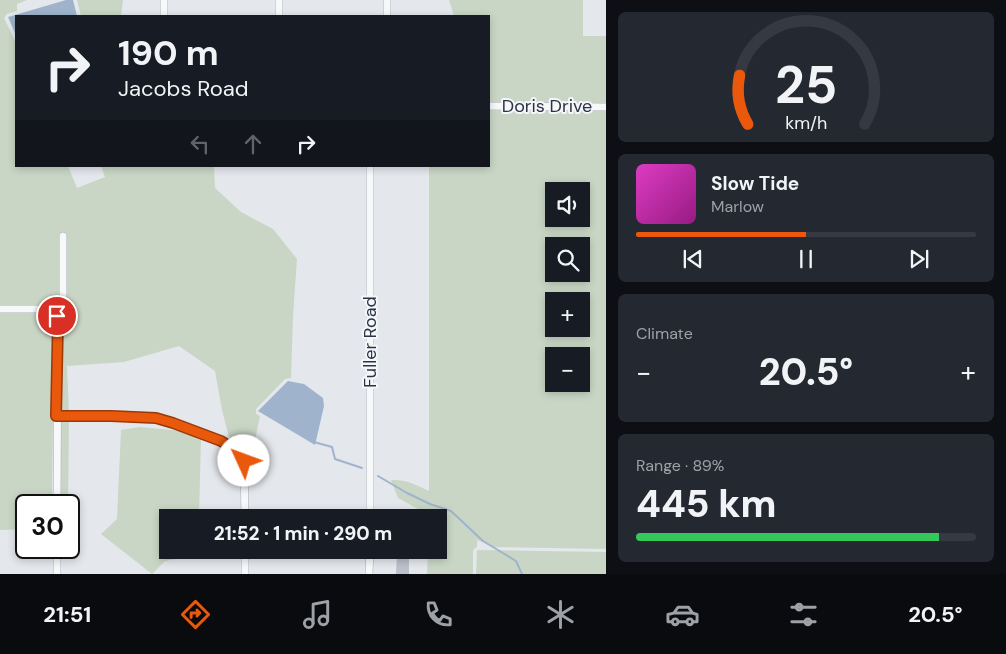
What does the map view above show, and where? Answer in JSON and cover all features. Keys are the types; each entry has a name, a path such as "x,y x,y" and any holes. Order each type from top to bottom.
{"street":[{"path":"164,0 164,15"},
{"path":"279,0 279,15"},
{"path":"387,0 387,15"},
{"name":"Doris Drive","path":"490,106 606,107"},
{"name":"Fuller Road","path":"370,167 370,509"},
{"path":"53,312 63,301 63,236"},
{"path":"0,309 41,310 53,312 57,316 56,494"},
{"path":"56,416 156,418 205,435 232,447 242,455 244,461 245,509"},
{"path":"57,559 57,574"},
{"path":"245,559 245,574"},
{"path":"369,574 370,559"}],"green space":[{"path":"0,0 27,0 17,4 17,11 7,14 4,18 15,41 15,167 68,167 77,188 105,177 101,167 214,167 215,188 241,212 273,229 297,259 291,378 285,379 256,409 256,414 260,416 255,440 229,437 215,371 179,346 124,362 67,366 69,413 61,410 62,320 58,312 67,301 67,233 59,233 59,299 52,308 41,306 0,306"},
{"path":"77,0 123,0 121,15 81,15"},
{"path":"449,0 583,0 583,36 606,36 606,104 490,103 490,15 454,15"},
{"path":"490,110 606,111 606,549 494,547 477,540 477,547 473,550 473,574 427,574 428,559 447,559 447,509 418,509 398,498 391,480 407,481 429,491 429,167 490,167"},
{"path":"0,313 41,313 50,315 54,320 52,494 15,494 15,529 0,530"},
{"path":"60,420 69,420 68,494 61,494"},
{"path":"140,427 182,431 201,438 199,509 159,509 159,559 176,559 165,561 152,574 101,534 117,519 121,430"},
{"path":"477,550 606,552 606,574 476,574"}],"water":[{"path":"66,0 73,0 77,15 15,15 15,33 8,17"},
{"path":"288,381 304,384 323,398 324,406 315,445 258,411"}],"building":[{"path":"397,559 409,559 409,574 396,574"}],"waterway":[{"path":"314,442 332,447 335,459 362,468"},
{"path":"378,476 407,493 451,511 483,541 516,561 522,574"}],"route":[{"path":"57,316 56,416 156,418 221,441 242,455 244,461"}]}
